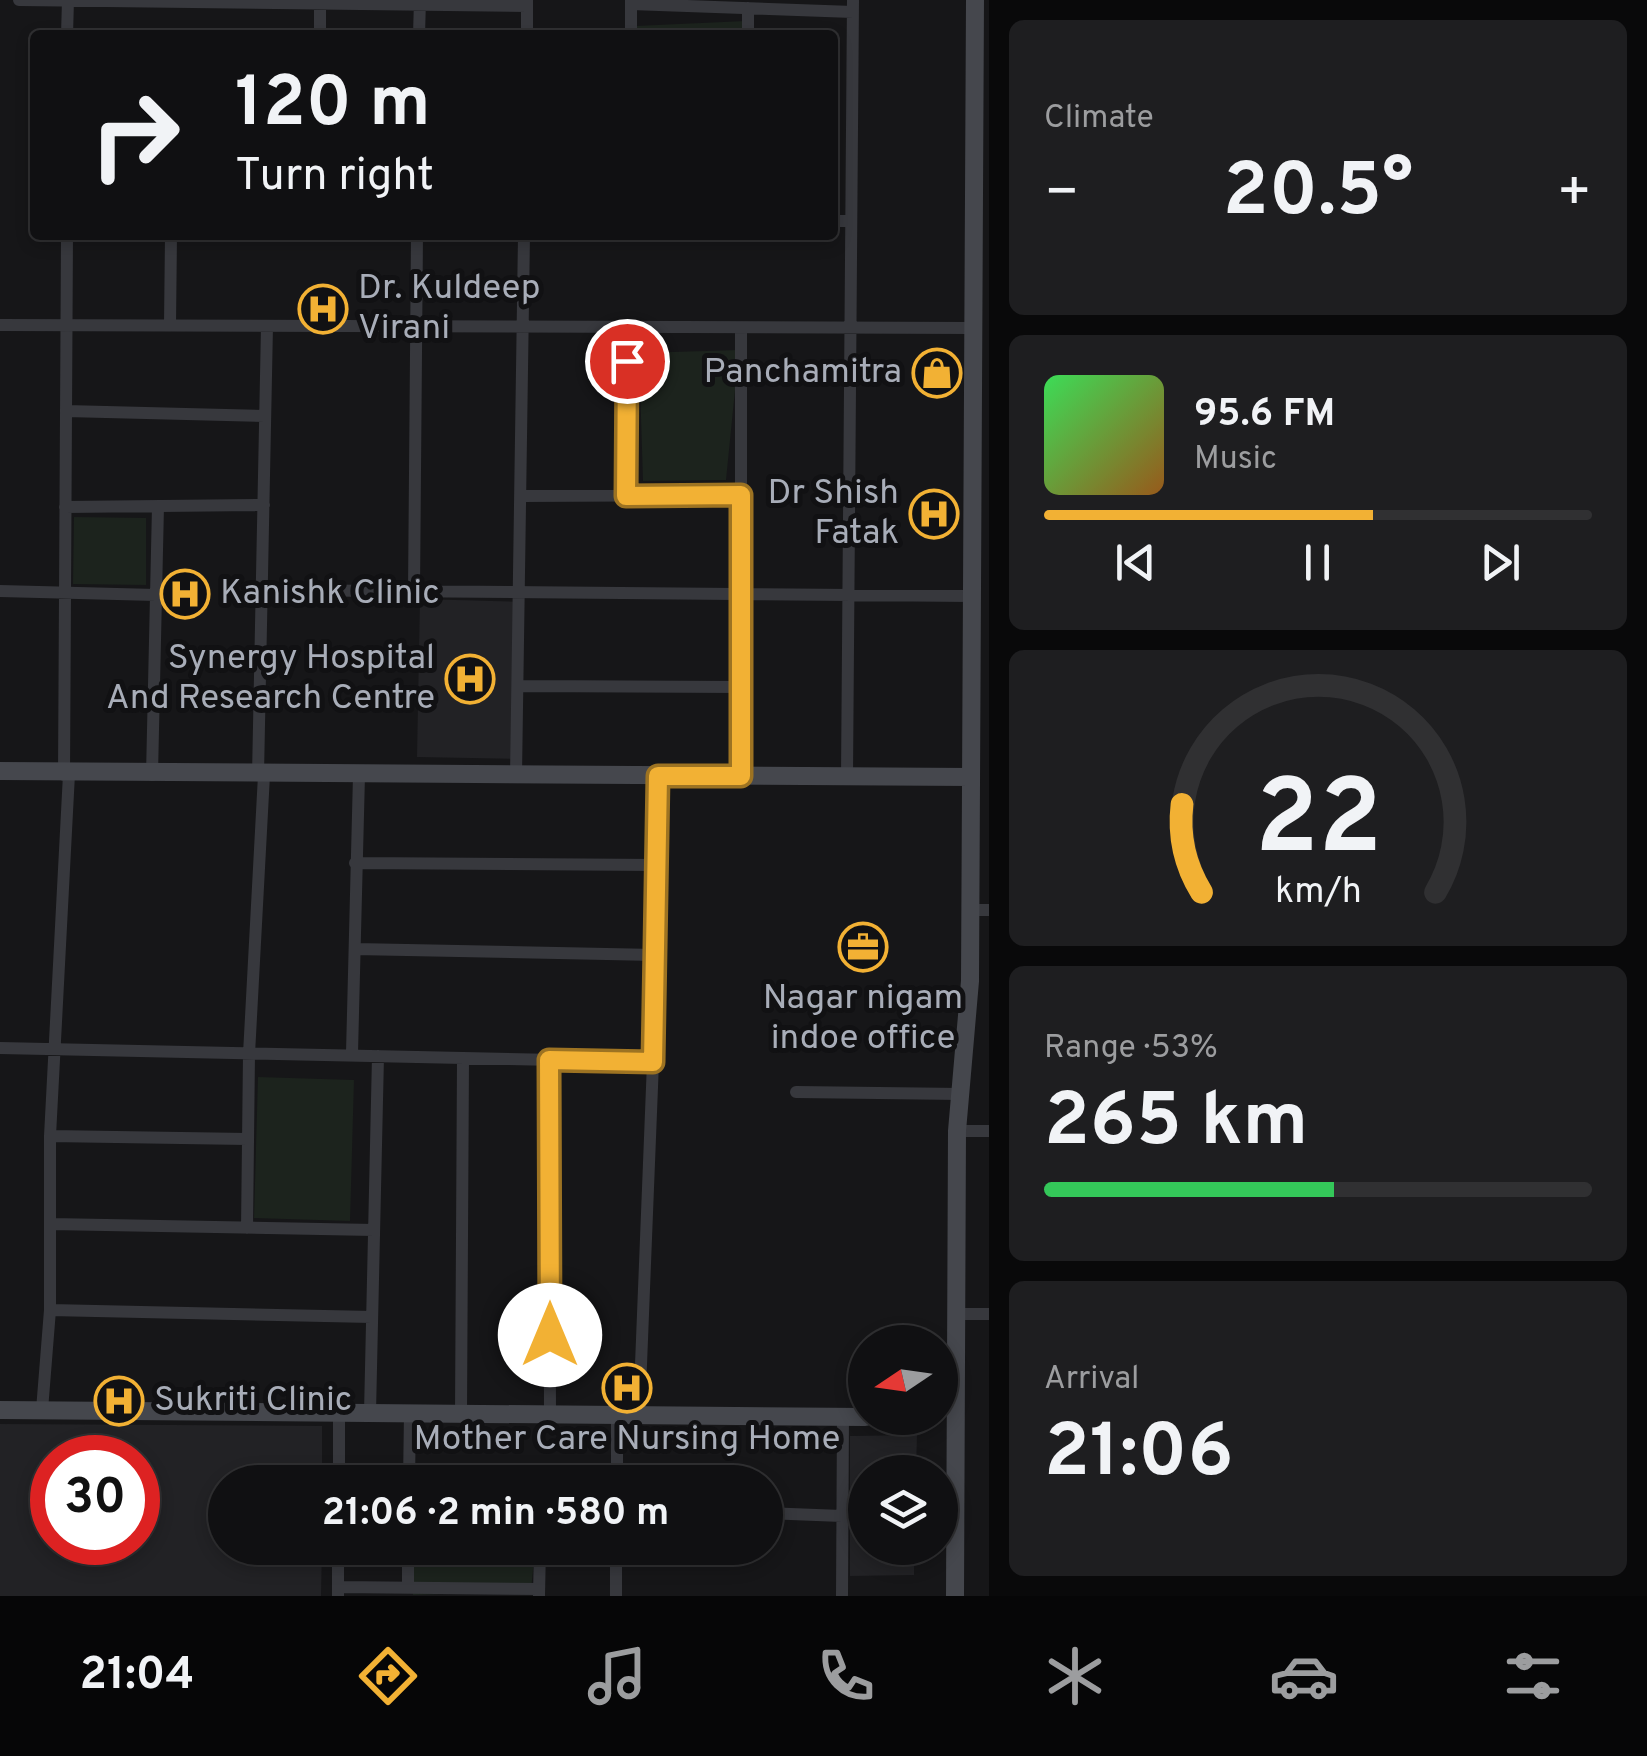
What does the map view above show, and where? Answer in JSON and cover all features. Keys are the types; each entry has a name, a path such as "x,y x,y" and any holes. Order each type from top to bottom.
{"street":[{"path":"19,0 527,3 526,30"},
{"path":"956,1325 957,1131 970,981 969,910 981,682 972,596 974,328 982,266 982,26 975,0"},
{"path":"67,30 68,1"},
{"path":"419,30 420,2"},
{"path":"631,30 631,2 748,8 853,6 846,776"},
{"path":"320,4 320,30"},
{"path":"748,8 748,30"},
{"path":"838,221 851,221"},
{"path":"42,1410 50,1310 50,1136 67,774 66,240"},
{"path":"170,325 171,240"},
{"path":"414,591 418,240"},
{"path":"516,776 524,240"},
{"path":"0,324 974,328"},
{"path":"247,1228 249,1054 261,775 268,326"},
{"path":"626,496 627,327"},
{"path":"741,776 742,328"},
{"path":"66,411 266,416"},
{"path":"521,496 741,495"},
{"path":"66,508 264,504"},
{"path":"152,775 158,506"},
{"path":"262,590 972,596"},
{"path":"0,591 156,595"},
{"path":"518,686 741,687"},
{"path":"0,772 846,776 977,788"},
{"path":"352,1053 359,775"},
{"path":"639,1415 653,1062 658,776"},
{"path":"355,863 657,864"},
{"path":"969,910 989,910"},
{"path":"355,949 656,955"},
{"path":"0,1048 653,1062"},
{"path":"370,1412 378,1056"},
{"path":"461,1413 464,1060"},
{"path":"549,1060 550,1414"},
{"path":"796,1092 960,1094"},
{"path":"957,1131 989,1131"},
{"path":"50,1136 247,1139"},
{"path":"51,1224 374,1230"},
{"path":"50,1310 372,1317"},
{"path":"957,1314 989,1314"},
{"path":"0,1410 848,1416"},
{"path":"338,1465 339,1412"},
{"path":"409,1465 410,1413"},
{"path":"616,1465 617,1415"},
{"path":"842,1596 843,1416"},
{"path":"949,1435 956,1596"},
{"path":"783,1514 842,1516"},
{"path":"338,1565 338,1591 408,1588 539,1592 540,1565"},
{"path":"408,1565 408,1588"},
{"path":"616,1565 616,1596"}],"shaded area":[{"path":"745,21 744,30 636,30 636,26"},
{"path":"739,350 726,480 643,481 639,353"},
{"path":"74,517 146,518 146,585 73,584"},
{"name":"Synergy Hospital And Research Centre","path":"420,599 524,602 520,759 417,757"},
{"path":"258,1077 354,1080 350,1221 254,1218"},
{"path":"0,1424 322,1426 322,1465 208,1465 208,1565 322,1565 321,1596 0,1596"},
{"path":"917,1435 916,1455 850,1455 850,1436"},
{"path":"413,1565 533,1565 531,1591 413,1595"},
{"path":"850,1565 914,1565 914,1575 850,1576"}],"place":[{"name":"Dr. Kuldeep Virani","path":"323,309"},
{"name":"Panchamitra","path":"937,373"},
{"name":"Dr Shish Fatak","path":"934,514"},
{"name":"Kanishk Clinic","path":"185,594"},
{"name":"Synergy Hospital And Research Centre","path":"470,679"},
{"name":"Nagar nigam indoe office","path":"863,947"},
{"name":"Mother Care Nursing Home","path":"627,1388"},
{"name":"Sukriti Clinic","path":"119,1401"}],"route":[{"path":"550,1335 549,1060 653,1062 658,776 741,776 741,495 626,496 627,361"}]}
